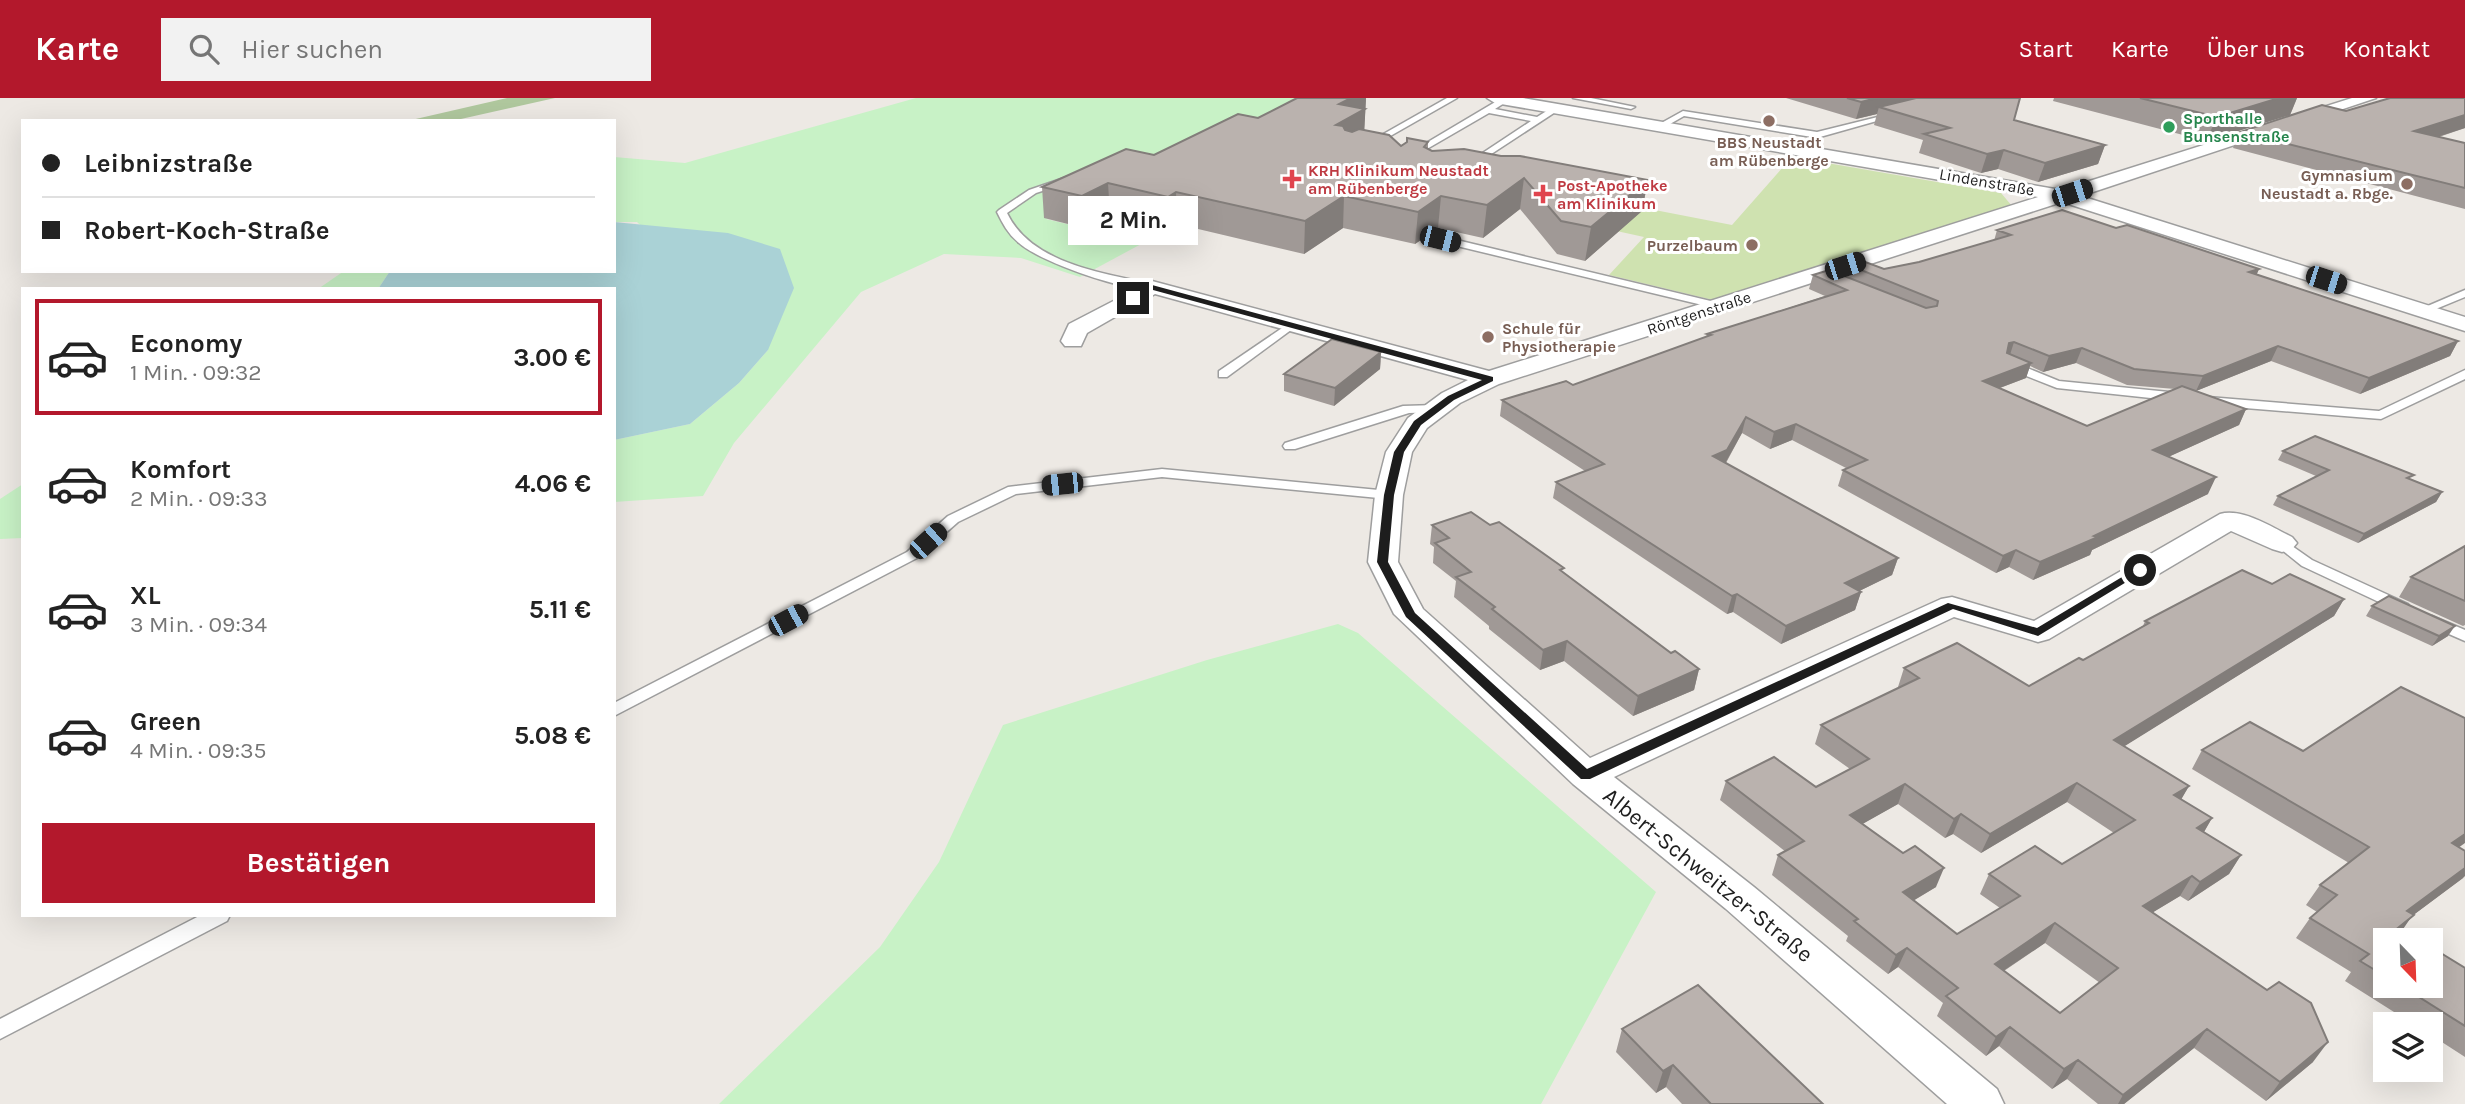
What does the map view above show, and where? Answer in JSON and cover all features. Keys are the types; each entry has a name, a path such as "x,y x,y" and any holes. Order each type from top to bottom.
{"street":[{"name":"Röntgenstraße","path":"1389,495 1399,452 1417,423 1436,409 1490,379 1719,306 1824,277 2063,196 2368,98"},
{"name":"Lindenstraße","path":"1495,103 1556,108 1660,126 1813,144 2063,196 2465,324"},
{"path":"2293,103 2327,111"},
{"path":"1073,341 1077,329 1152,287 1490,379"},
{"name":"Albert-Schweitzer-Straße","path":"1389,495 1383,562 1410,614 1586,775 1740,898 1980,1104"},
{"path":"1586,775 1952,606 2038,632 2230,520 2282,543"}],"lane":[{"path":"1359,151 1453,98"},
{"path":"1577,98 1631,107"},
{"path":"1422,157 1406,157 1495,103 1538,120"},
{"path":"1455,164 1464,170 1556,108"},
{"path":"1813,144 1909,112"},
{"path":"1076,178 1041,186 1016,200 1002,212 1005,225 1020,242 1055,259 1109,278 1152,287"},
{"path":"1440,239 1719,306"},
{"path":"2422,311 2465,293"},
{"path":"1223,374 1291,325"},
{"path":"2008,364 2057,384 2381,415 2465,374"},
{"path":"1290,446 1408,408 1436,409"},
{"path":"616,709 912,555 953,519 1013,490 1162,473 1389,495"},
{"path":"2282,543 2307,563 2465,636"},
{"path":"0,1030 216,917"}],"green space":[{"path":"507,98 555,98 461,119 416,119"},
{"path":"916,98 1351,98 1046,219 1084,228 1110,215 1169,229 1080,277 1021,258 944,254 861,292 734,443 703,496 616,502 616,440 690,424 739,383 768,350 637,222 616,222 616,157 685,163"},
{"path":"1792,157 2001,193 2012,206 1713,300 1609,275 1644,237 1571,221 1598,199 1732,225"},
{"path":"341,273 389,273 379,287 321,287"},
{"path":"21,485 21,538 0,539 0,499"},
{"path":"1338,624 1358,633 1656,892 1541,1104 719,1104 880,947 939,862 1003,725 1207,660"}],"water":[{"path":"616,222 728,233 780,249 794,288 768,350 739,383 690,424 616,440 616,287 379,287 389,273 616,273"}],"building":[{"path":"1297,98 1351,98 1339,104 1365,109 1336,125 1352,132 1359,129 1389,135 1401,146 1407,142 1407,138 1428,142 1424,147 1432,151 1464,149 1501,156 1520,156 1648,180 1591,227 1561,221 1524,178 1487,205 1441,196 1418,212 1344,196 1305,221 1176,192 1168,197 1108,183 1082,196 1042,187 1126,149 1154,155 1238,114 1258,118"},
{"path":"1847,98 1877,98 1861,102"},
{"path":"1916,98 2020,98 2014,120 2105,145 2045,163 2004,150 1987,154 1924,134 1950,128 1879,107"},
{"path":"2140,98 2279,98 2217,117"},
{"path":"2390,98 2465,98 2465,115 2414,131 2465,143 2465,188 2240,132 2322,105 2346,111"},
{"path":"2062,210 2116,228 2127,225 2259,269 2249,272 2458,341 2369,378 2278,346 2203,376 2134,369 2082,348 2049,356 2014,342 2009,343 2007,353 2031,363 1983,381 2087,426 2182,386 2246,409 2153,450 2216,477 2094,536 2098,537 2040,562 2016,550 2003,556 1843,470 1867,460 1796,424 1774,432 1746,417 1727,450 1713,456 1898,558 1845,583 1861,592 1786,626 1737,594 1732,596 1556,482 1604,464 1502,400 1566,381 1573,385 1711,335 1707,334 1847,290 1813,275 1829,270 1926,308 1937,306 1938,301 1846,264 1860,260 1884,269 1919,262 2011,235 1997,230"},
{"path":"1332,339 1381,352 1335,388 1284,374"},
{"path":"2315,436 2414,475 2407,478 2442,492 2364,534 2278,496 2329,470 2283,451"},
{"path":"1471,512 1490,525 1499,522 1564,568 1560,570 1671,653 1675,651 1699,669 1638,696 1567,641 1543,650 1456,577 1471,572 1435,543 1449,538 1432,525"},
{"path":"2465,546 2465,601 2411,577"},
{"path":"2242,570 2272,584 2290,574 2344,599 2114,740 2189,786 2174,795 2212,818 2197,828 2241,855 2200,882 2192,876 2143,906 2267,990 2279,982 2311,1003 2328,1042 2280,1082 2207,1029 2123,1095 2078,1060 2064,1069 2010,1027 1996,1037 1946,996 1958,988 1907,948 1896,955 1854,921 1858,919 1778,855 1804,841 1726,781 1774,757 1816,787 1869,759 1821,725 1919,678 1904,668 1957,643 2029,686 2149,623 2145,621","holes":["2077,783 2135,820 2062,864 2035,846 1989,874 2020,896 1957,934 1903,892 1944,868 1915,846 1903,853 1850,815 1905,784 1954,819 1961,814 1990,834","2055,923 2118,968 2060,1013 1995,964"]},
{"path":"2389,596 2455,626 2439,636 2372,606"},
{"path":"2401,687 2465,718 2465,834 2452,843 2465,851 2465,868 2407,911 2414,915 2398,928 2373,928 2373,969 2360,961 2369,954 2310,918 2337,895 2320,885 2369,847 2202,750 2250,722 2303,751"},
{"path":"2443,954 2465,968 2465,1026 2421,998 2443,998"},
{"path":"1698,985 1823,1104 1711,1104 1673,1065 1663,1071 1622,1029"}],"place":[{"name":"BBS Neustadt am Rübenberge","path":"1769,121"},
{"name":"Sporthalle Bunsenstraße","path":"2169,127"},
{"name":"KRH Klinikum Neustadt am Rübenberge","path":"1292,179"},
{"name":"Gymnasium Neustadt a. Rbge.","path":"2407,184"},
{"name":"Post-Apotheke am Klinikum","path":"1543,194"},
{"name":"Purzelbaum","path":"1752,245"},
{"name":"Schule für Physiotherapie","path":"1488,337"}],"route":[{"path":"1133,298 1152,287 1490,379 1451,398 1417,423 1399,452 1389,495 1383,562 1410,614 1586,775 1952,606 2038,632 2140,570"}]}
